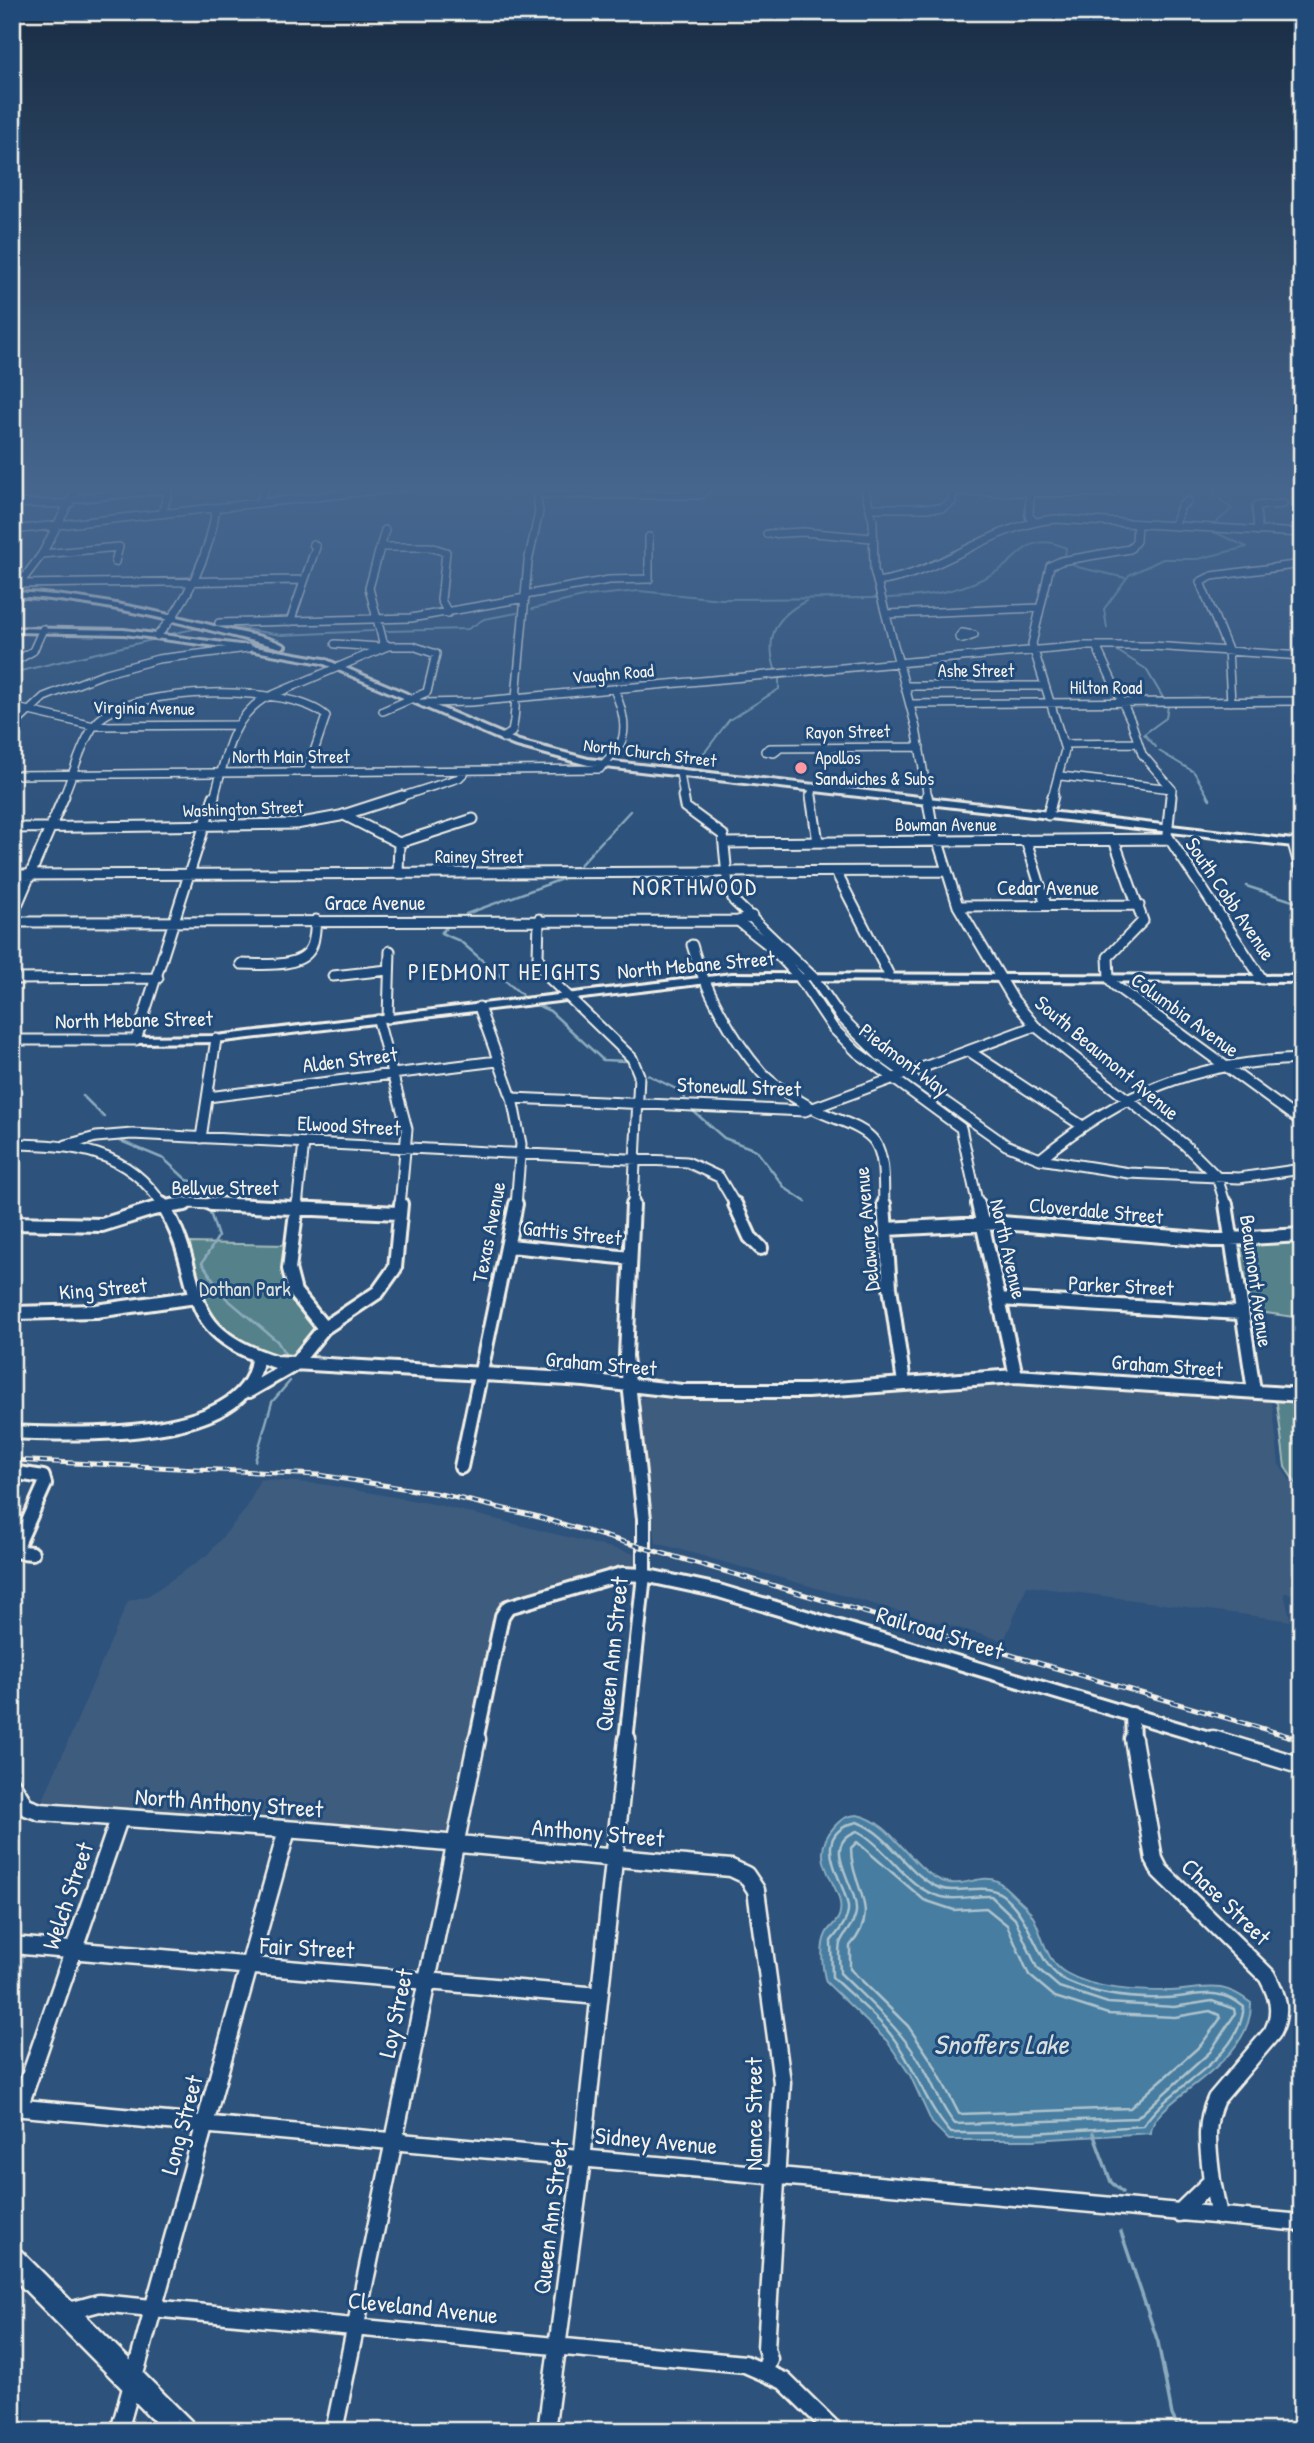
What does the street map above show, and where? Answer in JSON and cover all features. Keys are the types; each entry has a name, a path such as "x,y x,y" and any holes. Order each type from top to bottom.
{"highway":[{"path":"12,2259 183,2431"}],"main road":[{"path":"97,600 174,616 300,651 324,661"},
{"name":"North Church Street","path":"12,630 43,629 157,636 324,661 570,764 602,764 928,801 1168,834 1298,844"},
{"name":"North Mebane Street","path":"136,1040 216,1039 703,980 890,977 1301,981"}],"street":[{"path":"157,636 174,616 182,600"},
{"path":"290,622 297,600"},
{"path":"372,600 385,647"},
{"path":"441,600 448,613"},
{"path":"219,623 377,619 448,613 507,600"},
{"path":"503,738 512,732 525,600"},
{"name":"South Beaumont Avenue","path":"883,600 901,663 920,747 937,841 958,906 1001,978 1035,1026 1185,1145 1217,1177"},
{"path":"1042,600 1032,650 1063,744 1061,776 1048,816"},
{"path":"1205,600 1228,650 1228,689 1231,702"},
{"path":"887,614 999,607 1040,608"},
{"path":"12,663 33,651 43,629"},
{"path":"963,639 972,656"},
{"path":"335,645 413,646 438,656 427,692 418,701 383,711"},
{"path":"1096,646 1124,704 1137,743 1148,763 1172,789 1168,834"},
{"name":"Vaughn Road","path":"418,701 471,702 1096,646 1228,650 1302,656"},
{"path":"136,1040 158,978 236,725 246,710 269,696 385,647"},
{"path":"12,727 28,709 62,688 131,665 173,656 248,648"},
{"name":"Ashe Street","path":"906,687 1045,686"},
{"path":"602,764 620,745 623,737 622,710 614,689"},
{"path":"12,920 94,726 104,716 119,709 191,692 236,690 317,708 325,713 307,772"},
{"name":"Hilton Road","path":"910,704 1302,701"},
{"name":"Vaughn Road","path":"437,709 471,702"},
{"name":"Virginia Avenue","path":"12,707 94,726 236,725"},
{"path":"1063,744 1137,743"},
{"name":"Rayon Street","path":"778,750 920,747"},
{"name":"North Main Street","path":"12,775 466,772 570,764"},
{"name":"Washington Street","path":"12,828 288,825 344,815 459,778 466,772"},
{"path":"680,773 685,807 717,828 724,843"},
{"path":"1061,776 1172,789"},
{"path":"813,788 811,796 818,842"},
{"path":"344,815 399,843 473,819"},
{"name":"Bowman Avenue","path":"724,843 1114,840 1168,834"},
{"name":"South Cobb Avenue","path":"1168,834 1262,979"},
{"path":"1026,840 1046,905"},
{"path":"1114,840 1139,905"},
{"path":"398,873 399,843"},
{"name":"Piedmont Way","path":"724,843 731,896 813,977 851,1028 903,1074 1013,1149 1040,1159 1129,1173 1248,1177 1302,1168"},
{"path":"1298,844 1302,875"},
{"name":"Rainey Street","path":"12,875 946,871"},
{"path":"836,872 890,977"},
{"name":"Cedar Avenue","path":"958,906 1139,905"},
{"name":"Columbia Avenue","path":"1139,905 1143,916 1141,926 1110,954 1110,978 1114,985 1302,1122"},
{"path":"738,921 752,916"},
{"name":"Queen Ann Street","path":"539,919 540,965 550,981 635,1063 639,1075 626,1356 644,1519 644,1575 582,2160 546,2431"},
{"name":"Grace Avenue","path":"12,920 738,921"},
{"path":"241,964 279,964 298,959 311,949 316,920"},
{"name":"Piedmont Way","path":"738,921 771,947 799,977 833,1028 891,1079 953,1119 962,1131"},
{"name":"Delaware Avenue","path":"692,945 703,980 753,1063 773,1082 812,1108 859,1129 876,1144 881,1160 891,1297 904,1383"},
{"path":"12,1432 119,1435 154,1431 203,1415 295,1365 324,1328 372,1297 386,1283 395,1268 406,1121 393,1073 383,1019 390,951"},
{"path":"333,976 388,970"},
{"path":"12,979 158,978"},
{"name":"Texas Avenue","path":"461,1467 510,1246 518,1204 521,1154 520,1129 512,1098 479,1007"},
{"name":"Stonewall Street","path":"512,1098 797,1111 812,1108 1035,1026"},
{"path":"201,1138 216,1039"},
{"name":"North Mebane Street","path":"12,1041 136,1040"},
{"path":"968,1051 1081,1125"},
{"path":"1040,1159 1081,1125 1124,1098 1224,1065 1254,1060 1302,1059"},
{"name":"Alden Street","path":"208,1097 497,1061"},
{"path":"962,1131 982,1129"},
{"name":"North Avenue","path":"962,1131 1016,1376"},
{"name":"Elwood Street","path":"63,1146 112,1135 687,1162 718,1174 732,1196 751,1240 761,1248"},
{"path":"304,1143 289,1257 291,1280 300,1299 324,1328"},
{"name":"Graham Street","path":"12,1144 91,1150 113,1158 136,1175 165,1206 185,1253 196,1297 211,1329 229,1343 257,1356 295,1365 480,1375 682,1391 769,1392 1016,1376 1302,1395"},
{"name":"Beaumont Avenue","path":"1217,1177 1224,1194 1254,1391"},
{"name":"Bellvue Street","path":"12,1223 102,1225 165,1206 206,1203 398,1213"},
{"name":"Cloverdale Street","path":"887,1229 982,1223 1042,1224 1155,1236 1230,1240 1302,1235"},
{"name":"Gattis Street","path":"510,1246 630,1258"},
{"name":"King Street","path":"12,1313 130,1308 196,1297"},
{"name":"Parker Street","path":"999,1299 1240,1312"},
{"path":"249,1391 256,1377 257,1356"},
{"path":"12,1472 40,1475 45,1484 14,1551 32,1553"},
{"name":"Railroad Street","path":"508,1607 622,1574 644,1575 719,1591 1302,1766"},
{"name":"Loy Street","path":"334,2431 502,1616 508,1607"},
{"name":"Chase Street","path":"1132,1714 1133,1740 1154,1858 1160,1871 1267,1976 1278,1996 1280,2009 1275,2028 1216,2098 1210,2111 1207,2131 1219,2216"},
{"name":"North Anthony Street","path":"12,1785 23,1803 33,1811 455,1843"},
{"name":"Welch Street","path":"15,2108 119,1819"},
{"name":"Long Street","path":"119,2431 287,1830"},
{"name":"Anthony Street","path":"455,1843 613,1856 737,1870"},
{"name":"Nance Street","path":"737,1870 746,1875 756,1889 768,1995 781,2067 778,2176 770,2255 766,2348 769,2359 766,2368"},
{"name":"Fair Street","path":"12,1945 599,1996"},
{"name":"Sidney Avenue","path":"15,2108 1299,2223"},
{"path":"1179,2213 1212,2181"},
{"name":"Cleveland Avenue","path":"65,2312 99,2303 155,2307 766,2368"},
{"path":"766,2368 780,2376 835,2431"}],"shaded area":[{"path":"1038,1384 1272,1401 1279,1464 1302,1499 1302,1595 1284,1593 1291,1621 1027,1586 1004,1641 656,1543 637,1401 646,1395 691,1397"},
{"path":"260,1479 322,1484 439,1505 640,1555 634,1576 512,1612 465,1833 42,1802 128,1601 149,1595 207,1555 246,1509"}],"green space":[{"path":"1302,1238 1302,1318 1245,1310 1238,1245"},
{"name":"Dothan Park","path":"189,1243 287,1245 286,1252 315,1331 295,1358 287,1361 244,1348 206,1315"},
{"path":"1267,1397 1302,1399 1302,1493 1285,1467 1277,1403"}],"water":[{"name":"Snoffers Lake","path":"857,1815 881,1826 919,1865 940,1880 956,1883 991,1879 1000,1883 1031,1914 1051,1959 1066,1973 1078,1979 1131,1990 1170,1991 1212,1987 1240,1995 1251,2003 1247,2026 1236,2046 1220,2064 1166,2107 1155,2120 1151,2133 1033,2140 949,2140 932,2123 910,2075 887,2041 826,1982 823,1964 824,1939 839,1916 840,1902 824,1862 823,1851 826,1839 837,1824 847,1817"}],"waterway":[{"path":"532,609 570,600"},
{"path":"1107,628 1104,609 1111,600"},
{"path":"775,669 771,647 776,628 787,613 806,601"},
{"path":"387,631 468,629 484,619 517,613"},
{"path":"230,627 282,635 373,631"},
{"path":"170,634 199,628"},
{"path":"12,673 156,639"},
{"path":"1116,650 1146,669 1165,701"},
{"path":"679,766 705,752 729,720 779,689 779,678"},
{"path":"1156,747 1144,734 1166,718 1168,706"},
{"path":"1159,751 1194,772 1209,798"},
{"path":"578,867 630,811"},
{"path":"466,914 562,879"},
{"path":"1246,886 1302,904"},
{"path":"450,924 441,933 460,941 522,995"},
{"path":"539,1006 550,1011 603,1060 626,1061"},
{"path":"648,1075 682,1092 685,1098"},
{"path":"83,1096 104,1117"},
{"path":"692,1110 724,1138 756,1150 785,1188 806,1202"},
{"path":"116,1139 164,1159 187,1180 197,1182"},
{"path":"209,1209 218,1237 202,1263 226,1298 277,1341 287,1357"},
{"path":"255,1461 272,1402 290,1381"},
{"path":"1093,2133 1111,2182 1122,2192"},
{"path":"1121,2232 1158,2342 1172,2415 1180,2431"}],"railway":[{"path":"12,1460 319,1475 440,1494 535,1516 1302,1740"}],"place":[{"name":"Apollos Sandwiches & Subs","path":"801,768"}],"district":[{"name":"NORTHWOOD","path":"695,887"},
{"name":"PIEDMONT HEIGHTS","path":"505,972"}]}
